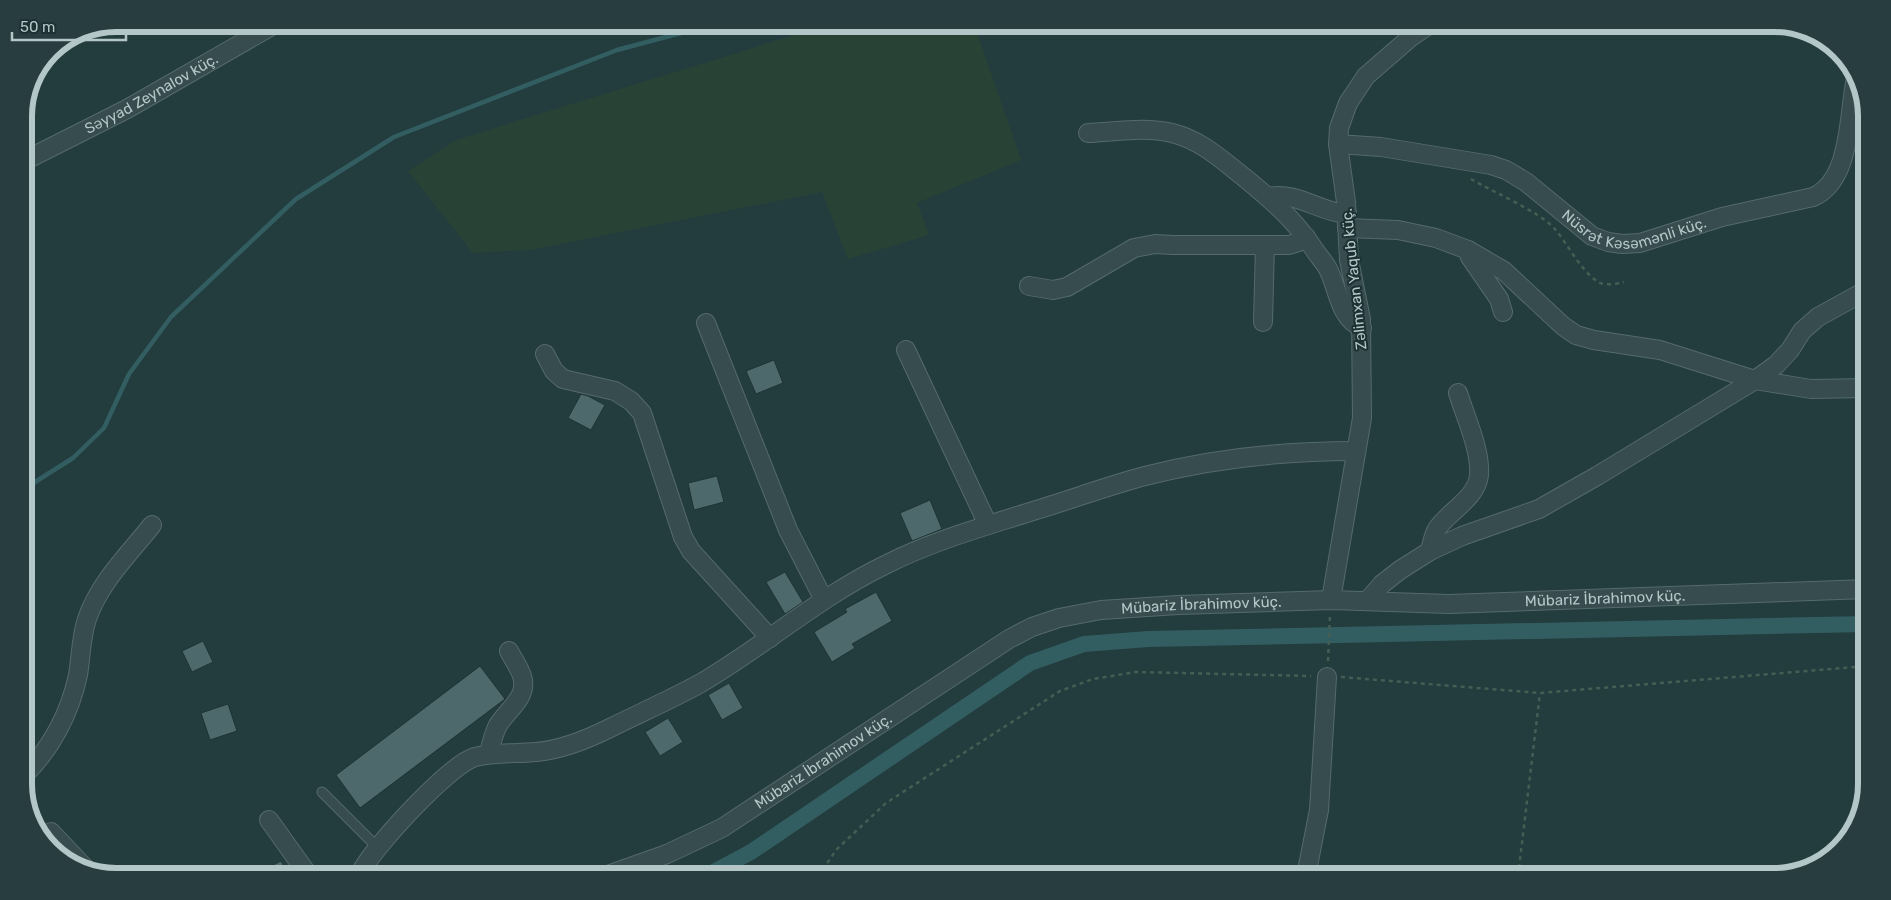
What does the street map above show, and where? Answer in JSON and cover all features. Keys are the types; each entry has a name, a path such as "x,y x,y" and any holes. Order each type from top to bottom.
{"street":[{"name":"Səyyad Zeynalov küç.","path":"33,156 127,109 261,32"},
{"name":"Zəlimxan Yaqub küç.","path":"1331,600 1362,418 1362,328 1349,260 1347,221 1338,144 1342,117 1348,103 1366,76 1418,32"},
{"name":"Nüsrət Kəsəmənli küç.","path":"1338,144 1361,145 1491,165 1506,170 1526,182 1592,236 1608,242 1622,244 1640,243 1722,217 1821,194 1830,184 1843,158 1848,139 1854,90"},
{"path":"1088,133 1148,130 1169,132 1186,137 1210,150 1282,209 1306,237 1329,270 1350,321 1362,328"},
{"path":"1268,197 1289,196 1336,213 1347,221 1436,238 1468,250 1504,271 1563,326 1576,335 1594,340 1660,350 1755,380 1810,389 1858,388"},
{"path":"1029,286 1053,290 1067,286 1134,248 1155,244 1289,245 1299,242 1306,237"},
{"path":"1263,322 1265,245"},
{"path":"1468,250 1470,257 1499,299 1503,312"},
{"path":"1368,600 1388,579 1430,551 1462,536 1538,509 1606,471 1755,380 1776,365 1790,350 1802,331 1818,316 1858,295"},
{"path":"706,323 784,522 824,600"},
{"path":"906,350 988,525"},
{"path":"545,354 554,372 564,379 615,391 631,401 642,413 683,537 691,551 770,638"},
{"path":"1430,551 1432,540 1438,528 1474,489 1479,477 1479,465 1475,448 1458,393"},
{"path":"364,868 377,847 411,811 452,772 470,758 489,754 538,752 562,747 604,731 700,683 770,638 824,600 885,565 928,546 1144,476 1202,463 1305,451 1356,451"},
{"path":"33,767 58,732 69,704 77,677 87,620 98,595 118,566 152,525"},
{"name":"Mübariz İbrahimov küç.","path":"628,868 667,854 722,828 1009,639 1032,627 1059,618 1101,610 1178,604 1331,600 1450,604 1858,589"},
{"path":"489,754 498,726 520,697 523,686 522,675 508,651"},
{"path":"1308,868 1319,810 1327,676"},
{"path":"269,820 303,868"},
{"path":"51,832 72,854"}],"lane":[{"path":"322,792 377,847"}],"path":[{"path":"1459,160 1462,169 1470,178 1541,217 1553,227 1592,277 1600,283 1624,282"},
{"path":"1327,676 1331,600"},
{"path":"1519,868 1540,693"}],"green space":[{"path":"804,32 977,32 1021,160 917,203 929,235 848,259 822,192 530,250 473,253 408,171 456,140"}],"building":[{"path":"774,360 783,383 756,394 746,371"},
{"path":"581,394 605,405 591,430 568,418"},
{"path":"717,476 724,502 694,510 688,483"},
{"path":"930,500 942,529 912,541 900,513"},
{"path":"785,572 803,602 785,614 766,582"},
{"path":"876,592 892,621 852,644 855,648 832,662 814,632 847,612 845,609"},
{"path":"203,641 213,662 192,672 182,651"},
{"path":"480,666 505,699 360,808 336,775"},
{"path":"729,683 743,708 722,720 708,695"},
{"path":"228,704 237,731 210,740 201,713"},
{"path":"668,718 683,742 660,756 645,732"},
{"path":"281,861 285,868 267,868"}],"waterway":[{"path":"33,483 73,458 104,428 129,374 171,317 296,199 394,137 617,50 685,32"},
{"path":"721,868 751,852 1030,663 1084,644 1148,639 1858,624"}]}
